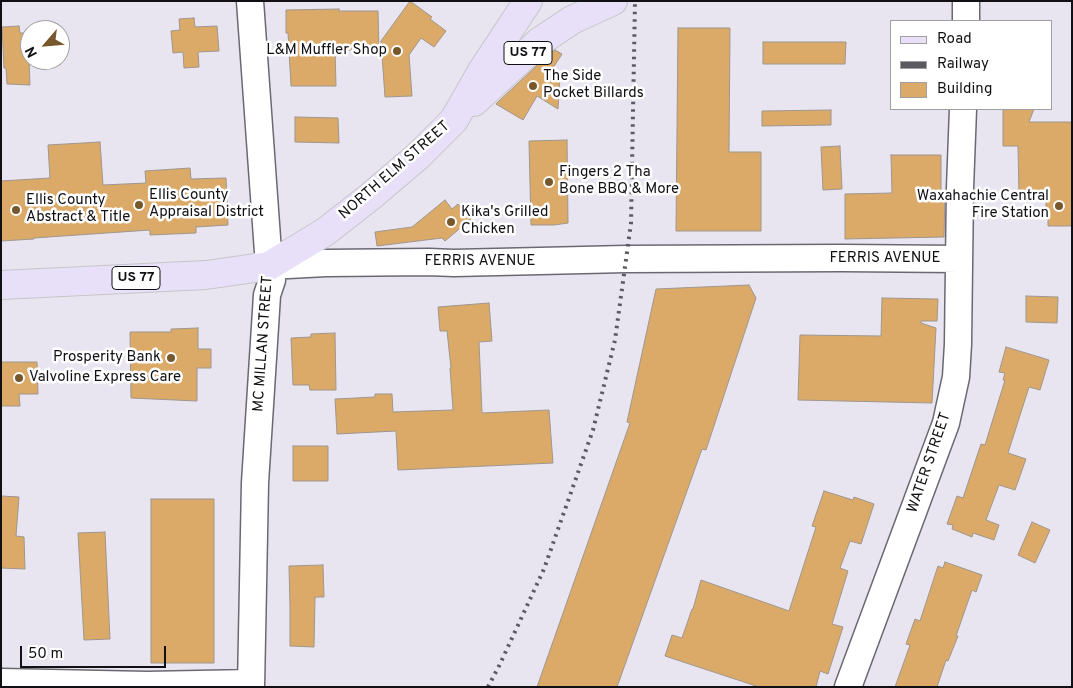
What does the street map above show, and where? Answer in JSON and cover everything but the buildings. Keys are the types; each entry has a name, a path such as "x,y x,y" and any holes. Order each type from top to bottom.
{"main road":[{"name":"NORTH ELM STREET","path":"269,266 325,232 371,196 418,156 454,120 482,72 528,1"},
{"name":"US 77","path":"454,120 539,42 572,20 613,1"},
{"name":"FERRIS AVENUE","path":"1,285 206,275 269,266"}],"street":[{"name":"MC MILLAN STREET","path":"250,1 269,266 272,280 267,295 255,483 251,685"},
{"path":"966,1 966,20"},
{"name":"WATER STREET","path":"848,687 946,423 956,369 958,344 963,110"},
{"name":"FERRIS AVENUE","path":"269,266 326,263 454,263 626,259 959,259"},
{"path":"1,682 251,685"}],"railway":[{"path":"488,687 544,569 593,430 615,340 631,223 635,1"}],"place":[{"name":"L&M Muffler Shop","path":"397,51"},
{"name":"The Side Pocket Billards","path":"533,86"},
{"name":"Fingers 2 Tha Bone BBQ & More","path":"549,182"},
{"name":"Ellis County Appraisal District","path":"139,205"},
{"name":"Waxahachie Central Fire Station","path":"1059,206"},
{"name":"Ellis County Abstract & Title","path":"16,210"},
{"name":"Kika's Grilled Chicken","path":"451,222"},
{"name":"Prosperity Bank","path":"171,358"},
{"name":"Valvoline Express Care","path":"19,378"}]}
